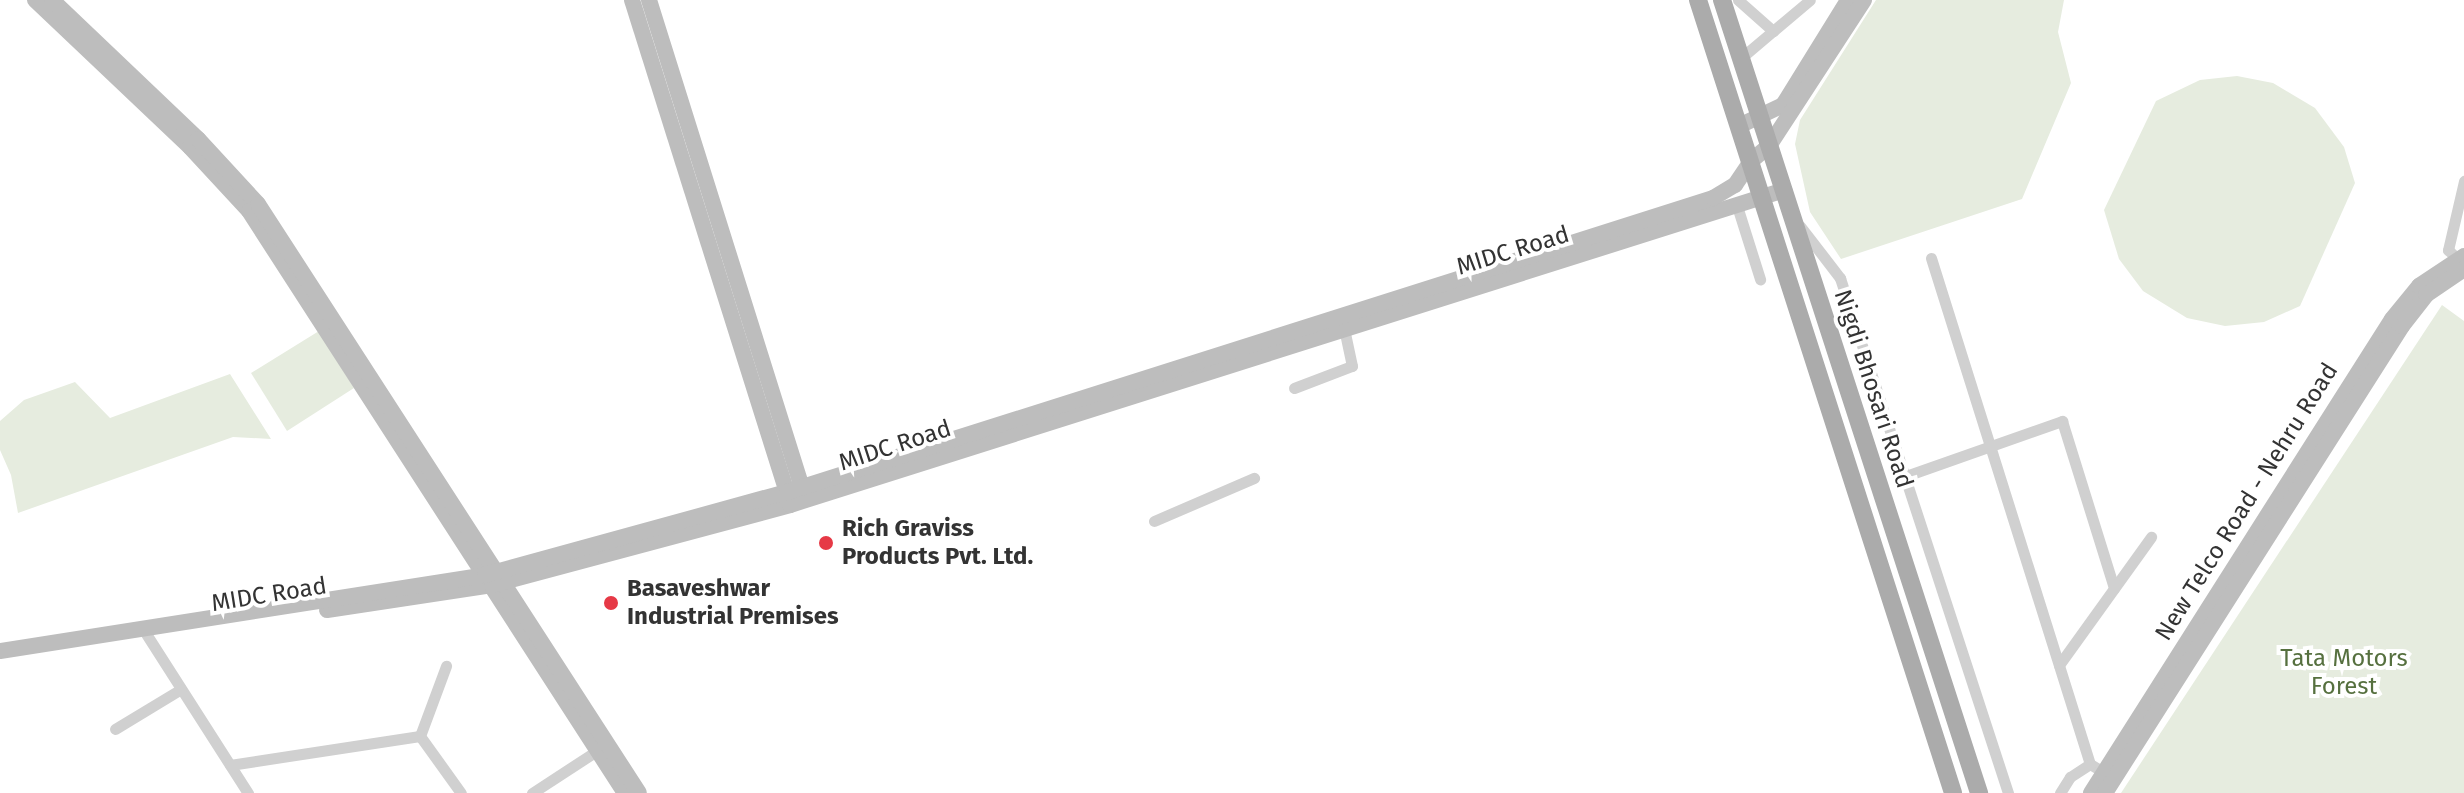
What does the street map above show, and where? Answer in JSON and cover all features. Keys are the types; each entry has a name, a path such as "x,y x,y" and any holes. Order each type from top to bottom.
{"main road":[{"path":"35,0 190,147 249,211 495,579"},
{"path":"52,0 198,139 258,204 603,747 639,793"},
{"path":"632,0 796,496"},
{"path":"649,0 796,496"},
{"name":"Nigdi Bhosari Road","path":"1698,0 1953,793"},
{"name":"Nigdi Bhosari Road","path":"1722,0 1979,793"},
{"path":"1739,126 1776,112 1790,95 1848,0"},
{"path":"1261,347 1713,198 1735,185 1751,161 1769,146 1864,0"},
{"name":"MIDC Road","path":"0,661 146,634 495,579 796,496 1261,347 1344,329 1784,190"},
{"name":"New Telco Road - Nehru Road","path":"2091,793 2402,326 2426,295 2462,262"},
{"name":"MIDC Road","path":"0,651 146,634"},
{"path":"603,747 625,793"}],"street":[{"path":"1738,0 1773,31"},
{"path":"1741,58 1810,0"},
{"path":"2462,262 2448,246 2464,181"},
{"path":"1737,206 1760,279"},
{"path":"1792,216 1840,278 1972,692 2008,793"},
{"path":"1931,258 2059,665 2103,777 2070,777 2060,793"},
{"path":"1294,388 1352,366 1344,329"},
{"path":"1903,477 2062,421 2114,588"},
{"path":"1154,521 1254,478"},
{"path":"2059,665 2151,537"},
{"path":"146,634 248,793"},
{"path":"420,736 446,666"},
{"path":"115,729 181,689"},
{"path":"1949,700 1972,692"},
{"path":"230,765 420,736"},
{"path":"420,736 461,793"},
{"path":"532,793 603,747"}],"green space":[{"path":"1876,0 2064,0 2058,32 2071,83 2022,199 1841,259 1810,212 1795,144 1800,120"},
{"path":"2237,76 2273,83 2315,108 2344,147 2355,183 2300,306 2264,322 2225,326 2187,318 2143,291 2119,259 2104,210 2156,101 2200,80"},
{"name":"Tata Motors Forest","path":"2442,305 2464,321 2464,793 2121,793"},
{"path":"319,331 354,388 287,431 251,373"},
{"path":"230,374 271,439 233,437 18,513 11,475 0,450 0,421 24,400 75,382 110,418"}],"place":[{"name":"Rich Graviss Products Pvt. Ltd.","path":"826,543"},
{"name":"Basaveshwar Industrial Premises","path":"611,603"}]}
